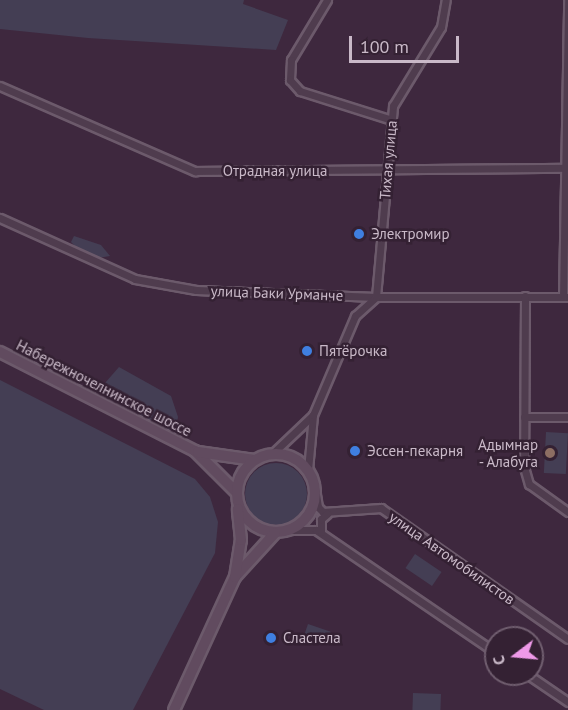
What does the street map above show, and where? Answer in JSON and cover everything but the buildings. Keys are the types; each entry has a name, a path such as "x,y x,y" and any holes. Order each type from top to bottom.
{"main road":[{"name":"Набережночелнинское шоссе","path":"0,352 195,451 236,492"},
{"name":"Набережночелнинское шоссе","path":"195,451 254,460"},
{"path":"174,710 235,577 242,540 236,492 241,474 254,460 273,453 293,457 308,470 315,488 310,513 291,530 275,533 249,522 238,506"},
{"path":"235,577 275,533"}],"street":[{"path":"327,0 288,67 290,80 300,91 392,120"},
{"name":"Тихая улица","path":"376,297 392,120 398,96 441,27 446,0"},
{"path":"566,297 568,0"},
{"name":"Отрадная улица","path":"0,86 195,171 567,168"},
{"name":"улица Баки Урманче","path":"0,218 135,279 196,290 376,297 566,297"},
{"path":"525,296 524,466 529,484 568,512"},
{"path":"308,470 313,415 355,316 376,297"},
{"path":"273,453 313,415"},
{"path":"524,417 568,417"},
{"path":"315,488 318,507 327,514 320,524 321,532"},
{"name":"улица Автомобилистов","path":"327,514 381,508 568,639"},
{"path":"291,530 309,527 321,532 484,645"},
{"path":"544,686 568,702"}],"shaded area":[{"path":"0,0 244,0 243,4 288,20 276,50 88,38 0,29"},
{"path":"74,236 101,245 110,256 98,258 76,247 71,242"},
{"path":"119,367 171,396 178,417 176,428 169,430 104,396 105,383"},
{"path":"0,380 195,479 210,497 218,522 215,553 133,710 44,710 0,689"},
{"path":"546,432 568,433 566,474 544,473"},
{"path":"270,463 282,463 298,472 305,482 307,494 305,506 298,516 282,525 270,525 259,520 250,511 245,500 245,488 250,477 259,468"},
{"path":"415,554 442,572 432,586 405,568"},
{"path":"308,624 331,632 326,645 303,637"},
{"path":"413,693 441,694 440,710 412,710"}],"place":[{"name":"Электромир","path":"359,234"},
{"name":"Пятёрочка","path":"307,351"},
{"name":"Эссен-пекарня","path":"355,451"},
{"name":"Адымнар - Алабуга","path":"550,453"},
{"name":"Сластела","path":"271,638"}]}
